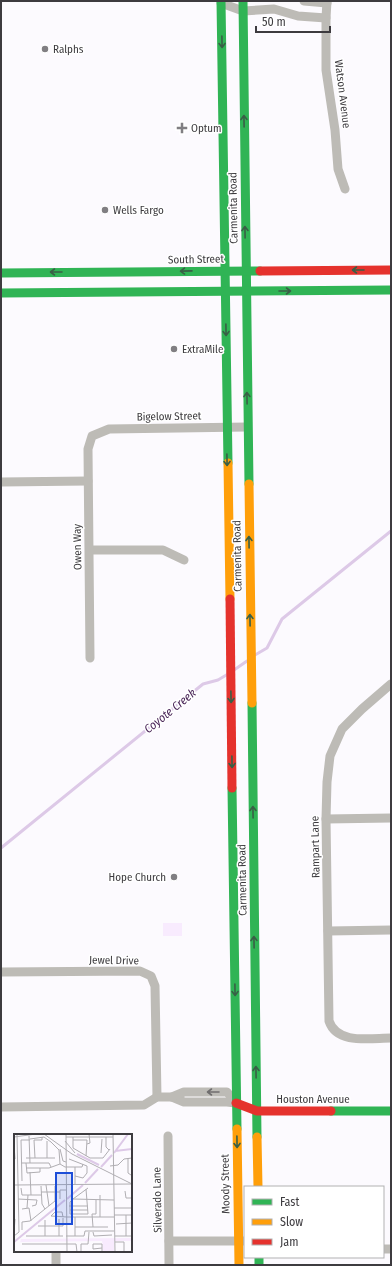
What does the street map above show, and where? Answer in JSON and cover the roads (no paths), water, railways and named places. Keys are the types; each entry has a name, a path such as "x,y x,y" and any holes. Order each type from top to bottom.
{"main road":[{"name":"Carmenita Road","path":"243,1 245,271 257,1111"},
{"name":"Carmenita Road","path":"223,2 225,291 236,1103"},
{"name":"South Street","path":"1,273 391,270"},
{"path":"1,293 391,290"},
{"name":"Houston Avenue","path":"236,1103 257,1111 391,1111"},
{"name":"Moody Street","path":"236,1103 242,1241 239,1265"},
{"path":"257,1111 258,1186"}],"street":[{"path":"304,1 327,2"},
{"path":"223,2 243,11 274,9 298,16 326,18"},
{"name":"Watson Avenue","path":"327,2 326,70 335,130 338,169 345,189"},
{"name":"Bigelow Street","path":"92,436 109,429 247,427"},
{"name":"Owen Way","path":"90,658 88,449 92,436"},
{"path":"1,482 88,481"},
{"path":"90,550 163,550 184,560"},
{"name":"Rampart Lane","path":"391,684 362,709 342,729 330,756 327,782 326,819 328,1015 331,1026 335,1032 351,1038 391,1038"},
{"path":"326,819 391,818"},
{"path":"328,931 391,930"},
{"name":"Jewel Drive","path":"1,972 140,971 151,976 155,986 157,1097"},
{"path":"1,1107 144,1105 157,1097 172,1097 184,1092 227,1092 236,1103"},
{"name":"Silverado Lane","path":"168,1136 169,1265"},
{"path":"169,1241 242,1241"},
{"path":"56,1252 56,1265"}],"waterway":[{"name":"Coyote Creek","path":"255,655 267,648 282,619 391,531"},
{"name":"Coyote Creek","path":"234,670 247,661"},
{"name":"Coyote Creek","path":"1,848 203,684 218,680 228,674"}],"place":[{"name":"Ralphs","path":"45,49"},
{"name":"Optum","path":"182,128"},
{"name":"Wells Fargo","path":"105,210"},
{"name":"ExtraMile","path":"174,349"},
{"name":"Hope Church","path":"174,877"}]}
